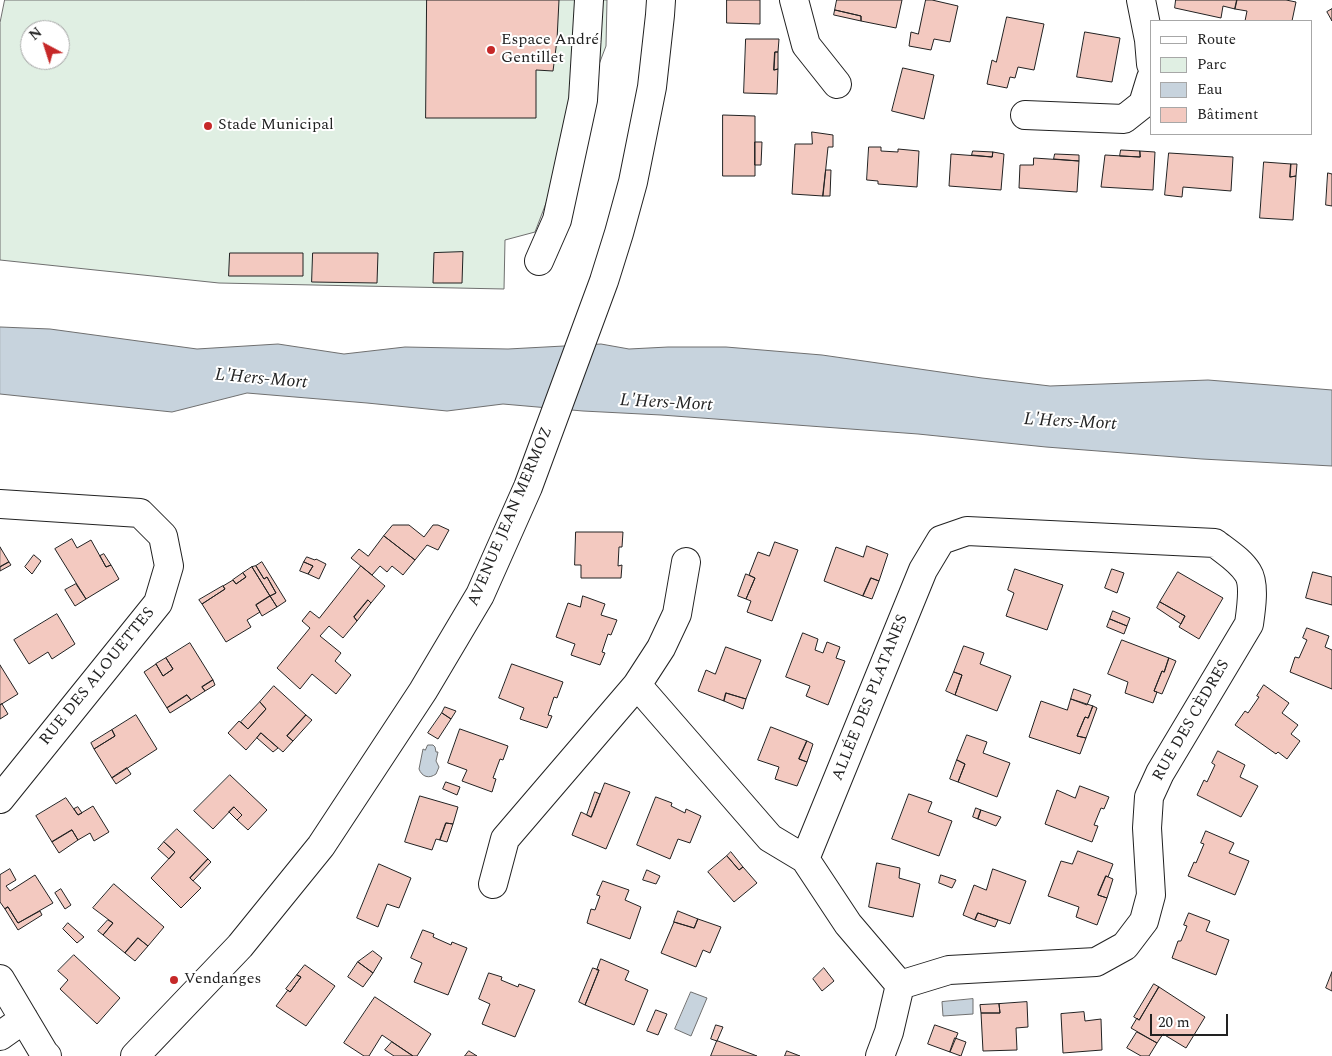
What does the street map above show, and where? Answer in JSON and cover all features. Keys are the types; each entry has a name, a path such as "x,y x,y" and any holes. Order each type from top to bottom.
{"street":[{"path":"539,261 557,220 583,100 589,0"},
{"name":"AVENUE JEAN MERMOZ","path":"135,1056 240,946 321,846 423,691 480,596 528,487 604,281 619,233 633,182 652,87 661,0"},
{"path":"794,0 806,45 837,84"},
{"path":"1141,0 1150,52"},
{"path":"1024,115 1124,119 1142,104 1150,81"},
{"name":"RUE DES ALOUETTES","path":"0,504 140,513 163,536 169,566 158,603 0,799"},
{"name":"RUE DES CÈDRES","path":"900,985 949,970 1096,962 1125,946 1144,921 1151,894 1147,828 1149,797 1160,773 1249,624 1252,598 1248,574 1236,559 1215,543 967,531 941,540"},
{"name":"ALLÉE DES PLATANES","path":"806,858 923,570 941,540"},
{"path":"493,884 505,839 637,685 661,648 677,614 686,562"},
{"path":"637,685 770,838 806,858 848,924 900,985 889,1032 880,1056"},
{"path":"0,979 47,1056"},
{"path":"0,1036 24,1019"}],"green space":[{"path":"5,0 607,0 606,46 535,232 505,240 504,289 219,283 0,260 0,23"}],"water":[{"name":"L'Hers-Mort","path":"0,327 50,329 197,349 278,344 344,354 405,347 508,349 601,344 629,349 726,347 822,355 1050,386 1208,380 1332,390 1332,466 1202,459 1046,447 918,434 503,404 447,411 247,393 172,412 0,394"},
{"path":"428,745 433,745 436,752 438,752 436,761 439,767 436,774 428,777 422,774 419,769 423,749 425,750"},
{"path":"691,992 707,998 691,1036 675,1029"},
{"path":"973,999 973,1014 943,1016 942,1002"}],"building":[{"name":"Espace André Gentillet","path":"427,0 559,0 553,71 536,70 536,118 426,118"},
{"path":"727,0 760,0 760,24 727,23"},
{"path":"837,0 902,0 896,28 861,21 861,16 835,10"},
{"path":"926,0 958,6 950,42 934,39 931,50 909,46 911,32 918,34"},
{"path":"1176,0 1237,0 1235,9 1223,6 1221,18 1175,8"},
{"path":"1237,0 1286,0 1296,2 1292,20 1245,20 1247,11 1235,9"},
{"path":"1332,9 1332,21 1327,12"},
{"path":"835,10 861,16 861,21 834,15"},
{"path":"1007,17 1044,24 1034,70 1018,67 1015,78 1010,77 1007,88 987,84 992,60 996,62"},
{"path":"1085,32 1120,38 1112,82 1077,77"},
{"path":"746,39 779,39 778,52 775,52 774,70 778,69 777,94 744,93"},
{"path":"775,52 778,52 778,69 774,70"},
{"path":"903,68 934,75 924,119 892,111"},
{"path":"723,115 755,116 755,176 723,176"},
{"path":"812,132 833,135 833,147 828,147 823,196 792,194 795,144 812,144"},
{"path":"755,142 762,142 761,165 755,165"},
{"path":"869,147 881,147 881,151 898,152 898,149 919,151 917,187 878,184 878,181 867,180"},
{"path":"1121,150 1140,151 1140,157 1120,156"},
{"path":"973,151 993,152 992,157 972,155"},
{"path":"1140,151 1155,152 1153,190 1101,187 1105,155 1140,157"},
{"path":"993,152 1004,154 1001,190 949,186 951,154 992,157"},
{"path":"1169,153 1233,157 1231,191 1183,187 1182,197 1165,195"},
{"path":"1055,154 1079,155 1079,161 1054,159"},
{"path":"1034,158 1079,161 1077,192 1019,188 1020,165 1033,165"},
{"path":"1264,162 1291,164 1290,177 1296,176 1293,220 1260,218"},
{"path":"1291,164 1297,164 1296,176 1290,177"},
{"path":"826,170 831,170 830,196 823,196"},
{"path":"1328,173 1332,174 1332,206 1326,205"},
{"path":"463,252 462,283 433,283 434,253"},
{"path":"230,253 303,253 303,276 229,276"},
{"path":"313,253 378,253 377,283 312,282"},
{"path":"393,525 409,525 424,537 433,525 449,530 438,550 427,545 415,560 384,536"},
{"path":"576,532 623,532 622,547 619,547 618,566 622,565 621,578 581,578 581,565 575,565"},
{"path":"384,536 415,560 403,575 392,566 387,572 380,566 372,575 351,558 359,549 368,556"},
{"path":"72,539 77,548 91,540 106,567 111,565 119,579 86,599 55,549"},
{"path":"775,542 798,550 772,621 747,612 751,601 746,599 755,578 749,575 758,552 769,556"},
{"path":"867,546 888,554 879,581 871,578 863,596 824,581 836,547 863,557"},
{"path":"0,547 9,562 0,567"},
{"path":"104,554 111,565 106,567 100,556"},
{"path":"34,555 41,561 32,574 25,567"},
{"path":"307,557 326,564 319,579 308,574 313,566 304,562"},
{"path":"9,562 11,565 0,571 0,567"},
{"path":"262,562 286,601 277,607 270,596 276,593 267,577 264,579 256,566"},
{"path":"304,562 313,566 308,574 300,571"},
{"path":"256,566 264,579 267,577 276,593 270,596 252,567"},
{"path":"361,566 385,586 371,603 368,600 354,617 357,621 343,638 329,626 320,636 341,653 335,661 351,675 336,694 312,674 300,689 277,668 310,628 302,621 310,611 319,618"},
{"path":"252,567 270,596 256,605 260,612 247,620 251,627 226,642 202,604 225,589 223,586 233,580 236,584 246,577 243,573"},
{"path":"1015,569 1063,585 1047,630 1006,616 1014,593 1008,590"},
{"path":"1112,569 1124,573 1117,593 1105,588"},
{"path":"1178,572 1223,598 1199,639 1179,627 1185,616 1160,602"},
{"path":"1313,572 1332,577 1332,605 1306,598"},
{"path":"243,573 246,577 236,584 233,580"},
{"path":"746,574 755,578 746,599 738,596"},
{"path":"871,578 879,581 872,599 863,596"},
{"path":"76,584 86,599 75,606 65,590"},
{"path":"223,586 225,589 202,604 199,600"},
{"path":"270,596 277,607 262,616 256,605"},
{"path":"583,596 605,604 601,615 617,620 611,635 608,634 602,652 605,653 600,665 571,655 575,644 556,637 568,603 580,607"},
{"path":"368,600 371,603 357,621 354,617"},
{"path":"1160,602 1185,616 1181,624 1157,608"},
{"path":"1113,611 1130,618 1127,626 1110,619"},
{"path":"57,614 75,644 52,659 48,652 29,664 14,640"},
{"path":"1110,619 1127,626 1124,634 1107,627"},
{"path":"1307,628 1329,636 1325,647 1332,650 1332,689 1290,672 1295,657 1299,658 1307,640 1303,638"},
{"path":"803,633 818,639 815,650 823,653 827,642 840,647 836,658 845,661 828,705 806,696 810,686 786,677"},
{"path":"1122,640 1169,658 1154,691 1157,692 1153,703 1125,693 1128,682 1108,674"},
{"path":"190,643 213,680 202,687 205,691 191,700 187,695 167,708 144,672 156,664 163,676 173,669 166,658"},
{"path":"964,646 984,653 980,664 1011,676 997,711 955,695 962,675 954,672"},
{"path":"726,647 761,660 746,699 726,693 724,701 698,691 706,670 715,674"},
{"path":"166,658 173,669 163,676 156,664"},
{"path":"1169,658 1176,661 1162,694 1154,691"},
{"path":"512,664 563,682 557,698 554,697 548,715 552,716 547,728 520,719 524,708 499,698"},
{"path":"0,665 18,694 0,705"},
{"path":"954,672 962,675 955,695 946,691"},
{"path":"213,680 215,685 205,691 202,687"},
{"path":"1264,685 1289,703 1282,713 1298,725 1291,734 1300,741 1287,759 1278,752 1276,754 1235,725 1245,711 1248,713 1259,697 1257,696"},
{"path":"274,686 306,715 287,736 293,741 283,752 261,733 246,750 228,733 239,721 248,729 266,709 260,702"},
{"path":"1074,689 1091,695 1087,705 1071,699"},
{"path":"726,693 746,699 743,709 724,701"},
{"path":"187,695 191,700 170,713 167,708"},
{"path":"1071,699 1093,706 1088,718 1085,717 1077,736 1086,738 1080,754 1029,737 1041,701 1067,710"},
{"path":"260,702 266,709 248,729 241,722"},
{"path":"2,704 8,714 0,719 0,705"},
{"path":"1093,706 1097,708 1086,738 1077,736 1085,717 1088,718"},
{"path":"445,707 456,711 451,719 442,713"},
{"path":"442,713 451,719 438,739 428,733"},
{"path":"136,715 157,749 112,778 94,749 115,736 112,730"},
{"path":"306,715 312,720 293,741 287,736"},
{"path":"771,727 807,741 799,759 807,762 797,786 775,779 779,767 758,760"},
{"path":"460,729 508,746 503,760 500,759 493,778 496,779 492,792 462,781 467,770 448,763"},
{"path":"112,730 115,736 94,749 91,743"},
{"path":"261,733 278,748 273,752 257,738"},
{"path":"967,735 987,742 983,753 1010,763 997,797 958,782 965,764 957,760"},
{"path":"807,741 813,744 807,762 799,759"},
{"path":"1218,751 1245,765 1240,777 1258,786 1241,817 1197,795 1204,780 1207,782 1215,765 1212,763"},
{"path":"957,760 965,764 958,782 950,779"},
{"path":"127,768 131,774 116,784 112,778"},
{"path":"230,775 267,810 248,830 237,820 242,815 234,807 213,829 194,811"},
{"path":"446,782 460,787 457,795 443,789"},
{"path":"605,783 630,792 606,849 572,835 581,812 591,817"},
{"path":"1080,786 1109,797 1104,809 1101,808 1094,825 1098,826 1092,842 1045,824 1057,790 1075,798"},
{"path":"595,792 600,794 591,817 587,815"},
{"path":"909,794 932,802 928,812 952,821 939,856 892,839"},
{"path":"420,796 458,807 453,824 446,823 440,840 436,839 432,850 405,842"},
{"path":"656,797 672,803 671,806 685,813 686,809 701,816 690,843 678,839 670,859 637,845"},
{"path":"66,798 78,815 93,806 109,832 94,841 90,833 78,840 72,830 52,842 36,816"},
{"path":"78,807 82,813 78,815 74,809"},
{"path":"234,807 242,815 237,820 229,812"},
{"path":"976,808 981,810 978,819 973,817"},
{"path":"981,810 1001,817 996,826 978,819"},
{"path":"446,823 453,824 447,842 440,840"},
{"path":"177,829 208,859 190,878 201,888 181,908 151,878 175,852 164,842"},
{"path":"72,830 78,840 59,853 52,842"},
{"path":"1206,831 1234,843 1229,853 1249,861 1235,895 1188,876 1204,844 1201,843"},
{"path":"164,842 175,852 169,859 158,849"},
{"path":"1078,851 1113,864 1098,895 1107,898 1097,925 1076,917 1079,907 1048,896 1061,861 1072,864"},
{"path":"731,852 743,867 739,870 727,856"},
{"path":"727,856 739,870 743,867 757,883 734,902 708,872"},
{"path":"208,859 211,862 193,881 190,878"},
{"path":"877,863 900,868 899,878 920,884 913,917 869,907"},
{"path":"379,864 411,878 399,908 387,904 378,927 357,918"},
{"path":"10,869 16,880 6,886 10,891 35,875 53,903 18,923 8,907 5,909 0,902 0,875"},
{"path":"993,869 1026,881 1010,924 978,913 975,920 963,915 974,885 986,890"},
{"path":"647,870 660,876 656,884 643,880"},
{"path":"941,875 956,880 952,888 939,883"},
{"path":"1106,876 1113,879 1107,898 1098,895"},
{"path":"603,881 629,890 625,900 641,907 630,939 587,923 591,909 595,910 600,896 597,895"},
{"path":"114,884 164,927 148,946 138,938 125,953 103,935 113,923 93,908"},
{"path":"61,889 71,905 65,909 55,893"},
{"path":"8,907 18,923 40,911 42,915 18,930 5,909"},
{"path":"678,911 698,919 694,928 674,922"},
{"path":"978,913 998,920 995,927 975,920"},
{"path":"1189,913 1210,921 1206,931 1229,940 1216,975 1172,958 1178,941 1181,941 1187,926 1184,925"},
{"path":"698,919 721,927 710,953 703,950 696,967 661,953 674,922 694,928"},
{"path":"108,920 113,923 103,935 98,931"},
{"path":"68,923 84,937 77,943 63,929"},
{"path":"423,930 434,934 433,937 451,945 452,942 467,948 448,995 414,982 422,963 411,958"},
{"path":"138,938 148,946 135,961 125,953"},
{"path":"373,951 382,958 373,973 358,962"},
{"path":"74,955 120,998 97,1024 60,989 68,980 58,971"},
{"path":"601,959 629,971 625,980 648,990 634,1025 585,1005 599,970 597,970"},
{"path":"358,962 373,973 363,987 348,977"},
{"path":"305,965 335,986 306,1026 276,1006 301,977 297,975"},
{"path":"593,968 599,970 585,1005 579,1002"},
{"path":"824,968 834,981 822,991 813,979"},
{"path":"1332,972 1332,991 1326,988"},
{"path":"489,973 502,977 501,980 518,987 519,984 535,990 515,1037 482,1024 490,1004 479,999"},
{"path":"297,975 301,977 290,992 286,989"},
{"path":"1154,984 1159,987 1139,1020 1134,1017"},
{"path":"1159,987 1205,1017 1186,1048 1163,1034 1157,1043 1131,1028 1137,1018 1139,1020"},
{"path":"375,997 431,1034 417,1056 413,1056 382,1035 369,1056 364,1056 344,1043"},
{"path":"1027,1002 1028,1027 1016,1028 1017,1050 983,1051 981,1013 1000,1013 999,1004"},
{"path":"999,1004 1000,1013 981,1013 980,1005"},
{"path":"656,1010 667,1014 658,1035 647,1031"},
{"path":"1084,1012 1085,1021 1101,1019 1102,1050 1063,1053 1061,1014"},
{"path":"716,1025 723,1027 717,1041 711,1039"},
{"path":"935,1025 958,1033 950,1052 928,1044"},
{"path":"1137,1032 1157,1043 1149,1056 1141,1056 1127,1048"},
{"path":"955,1038 966,1042 961,1056 950,1052"},
{"path":"718,1041 757,1056 711,1056"},
{"path":"392,1042 413,1056 394,1056 385,1050"},
{"path":"469,1051 477,1056 465,1056"},
{"path":"787,1051 800,1056 785,1056"}],"place":[{"name":"Espace André Gentillet","path":"491,50"},
{"name":"Stade Municipal","path":"208,126"},
{"name":"Vendanges","path":"174,980"}]}
